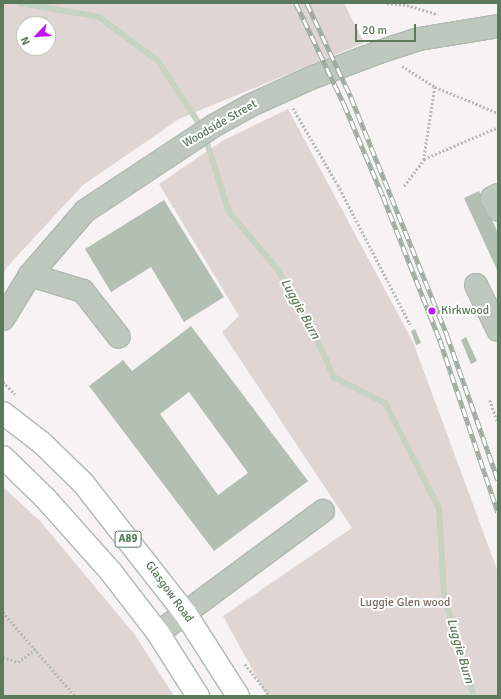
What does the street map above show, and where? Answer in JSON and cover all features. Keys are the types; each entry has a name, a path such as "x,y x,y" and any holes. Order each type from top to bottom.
{"main road":[{"name":"Glasgow Road","path":"3,413 42,443 83,483 185,613 238,696"},
{"path":"3,457 46,499 106,567 158,633 198,696"}],"street":[{"name":"Woodside Street","path":"3,319 30,275 85,211 215,125 281,91 379,52 419,39 498,26"},
{"path":"30,275 83,291 119,337"},
{"path":"476,285 498,330"},
{"path":"158,633 322,511"}],"path":[{"path":"379,52 434,87 498,113"},
{"path":"404,186 424,159 434,87"},
{"path":"281,91 300,119 338,185 410,324"},
{"path":"424,159 498,127"},
{"path":"490,400 498,423"},
{"path":"3,612 75,696"},
{"path":"3,657 18,662 36,649"}],"green space":[{"path":"3,3 344,3 364,43 179,119 83,185 7,267 3,275"},
{"name":"Luggie Glen wood","path":"288,109 413,342 498,572 498,696 267,696 223,616 352,528 222,332 239,316 159,184 222,141"},
{"path":"3,487 40,521 135,635 174,696 3,696"}],"building":[{"path":"479,191 498,233 498,272 464,198"},
{"path":"164,200 224,297 184,322 151,267 111,292 85,249"},
{"path":"191,326 308,481 214,551 89,386 123,360 132,371","holes":["189,392 248,473 218,495 160,414"]},
{"path":"415,329 421,343 416,345 411,331"},
{"path":"466,337 477,361 471,364 461,340"}],"waterway":[{"name":"Luggie Burn","path":"20,3 99,17 158,61 202,128"},
{"name":"Luggie Burn","path":"205,137 229,212 278,270 313,331 334,377 385,403 439,508 444,593 460,656 474,696"}],"railway":[{"path":"296,3 344,104 383,196 440,340 498,512"},
{"path":"307,3 351,97 447,335 498,480"}],"place":[{"name":"Kirkwood","path":"432,311"}]}
